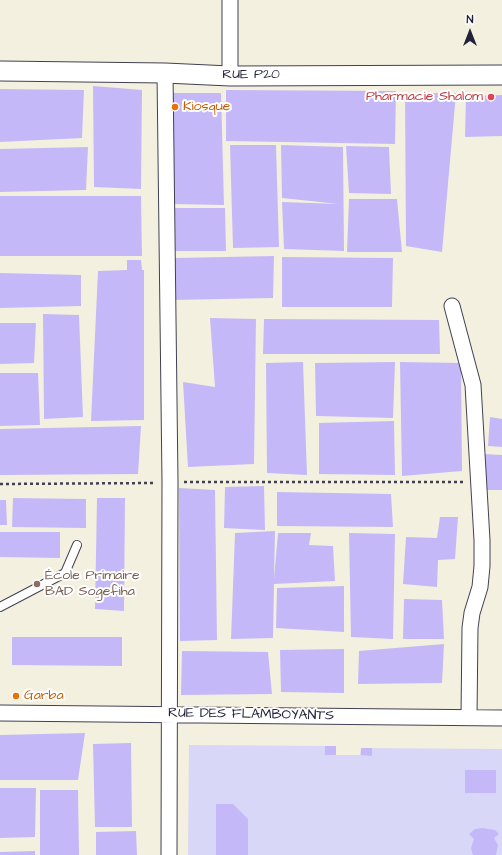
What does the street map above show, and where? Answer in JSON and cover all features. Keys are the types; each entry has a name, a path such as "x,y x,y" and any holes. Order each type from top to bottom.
{"street":[{"path":"230,0 230,76"},
{"name":"RUE P20","path":"0,71 165,72 230,76 502,75"},
{"path":"165,72 170,482 169,855"},
{"path":"452,306 473,385 479,482 482,566 480,586 472,612 470,628 469,718"},
{"name":"RUE DES FLAMBOYANTS","path":"0,713 502,718"}],"lane":[{"path":"0,607 65,573 77,545"}],"path":[{"path":"0,484 170,482 479,482"}],"shaded area":[{"path":"189,745 336,746 336,755 360,755 361,748 502,749 502,855 188,855"}],"building":[{"path":"93,86 142,90 141,189 94,187"},
{"path":"0,89 84,90 82,138 0,142"},
{"path":"226,90 396,91 395,144 226,141"},
{"path":"172,93 221,93 224,205 171,204"},
{"path":"405,93 456,93 442,252 406,246"},
{"path":"502,95 502,136 465,137 466,96"},
{"path":"230,145 276,145 279,247 233,248"},
{"path":"281,145 343,147 344,251 284,249 282,202 339,204 282,198"},
{"path":"346,146 389,147 391,194 349,193"},
{"path":"88,147 86,190 0,192 0,149"},
{"path":"0,196 141,196 142,256 0,256"},
{"path":"349,199 397,199 402,252 347,252"},
{"path":"171,208 225,208 226,251 172,251"},
{"path":"274,256 273,298 172,300 175,258"},
{"path":"282,257 393,258 392,307 282,307"},
{"path":"127,260 141,260 142,270 144,270 144,420 91,421 98,271 127,270"},
{"path":"0,273 81,275 81,306 0,308"},
{"path":"43,314 79,315 83,417 44,419"},
{"path":"210,318 256,319 254,464 188,467 183,382 215,387"},
{"path":"264,319 439,320 440,354 263,354"},
{"path":"0,323 36,323 34,363 0,364"},
{"path":"303,362 307,475 267,473 266,363"},
{"path":"395,362 393,418 316,416 315,363"},
{"path":"400,362 461,363 462,471 402,476"},
{"path":"0,373 38,373 40,425 0,426"},
{"path":"490,417 502,419 502,447 488,446"},
{"path":"394,421 395,475 319,474 319,423"},
{"path":"141,426 138,474 0,475 0,429"},
{"path":"483,454 502,455 502,490 484,490"},
{"path":"264,486 265,530 224,528 225,487"},
{"path":"179,488 215,490 217,640 180,641"},
{"path":"277,492 391,494 393,527 277,526"},
{"path":"13,498 86,499 86,528 12,527"},
{"path":"97,498 125,498 124,611 95,609"},
{"path":"0,500 6,500 7,525 0,525"},
{"path":"440,517 458,517 455,559 438,560 437,587 403,584 406,537 437,538"},
{"path":"275,531 274,579 278,533 311,533 309,545 333,546 335,581 274,584 273,638 231,639 235,533"},
{"path":"0,532 60,532 60,558 0,557"},
{"path":"349,533 395,534 393,639 351,637"},
{"path":"344,586 344,632 276,628 277,588"},
{"path":"404,599 442,600 444,639 403,639"},
{"path":"12,637 122,637 122,666 12,665"},
{"path":"444,644 442,683 358,684 359,651"},
{"path":"344,649 344,693 281,692 280,650"},
{"path":"182,651 268,652 272,694 181,695"},
{"path":"85,733 78,780 0,780 0,735"},
{"path":"131,743 132,827 95,827 93,744"},
{"path":"325,746 336,746 336,755 325,755"},
{"path":"361,748 372,748 372,756 361,755"},
{"path":"465,770 496,770 496,793 465,793"},
{"path":"0,788 36,788 35,837 0,838"},
{"path":"40,790 78,790 79,855 40,855"},
{"path":"216,804 233,804 248,819 248,855 216,855"},
{"path":"482,828 495,830 499,834 494,838 498,845 496,855 473,855 471,848 474,839 469,834 475,829"},
{"path":"136,831 137,855 96,855 96,832"},
{"path":"35,851 35,855 0,855 0,852"}],"place":[{"name":"Pharmacie Shalom","path":"491,97"},
{"name":"Kiosque","path":"175,107"},
{"name":"École Primaire BAD Sogefiha","path":"37,584"},
{"name":"Garba","path":"16,696"}]}
